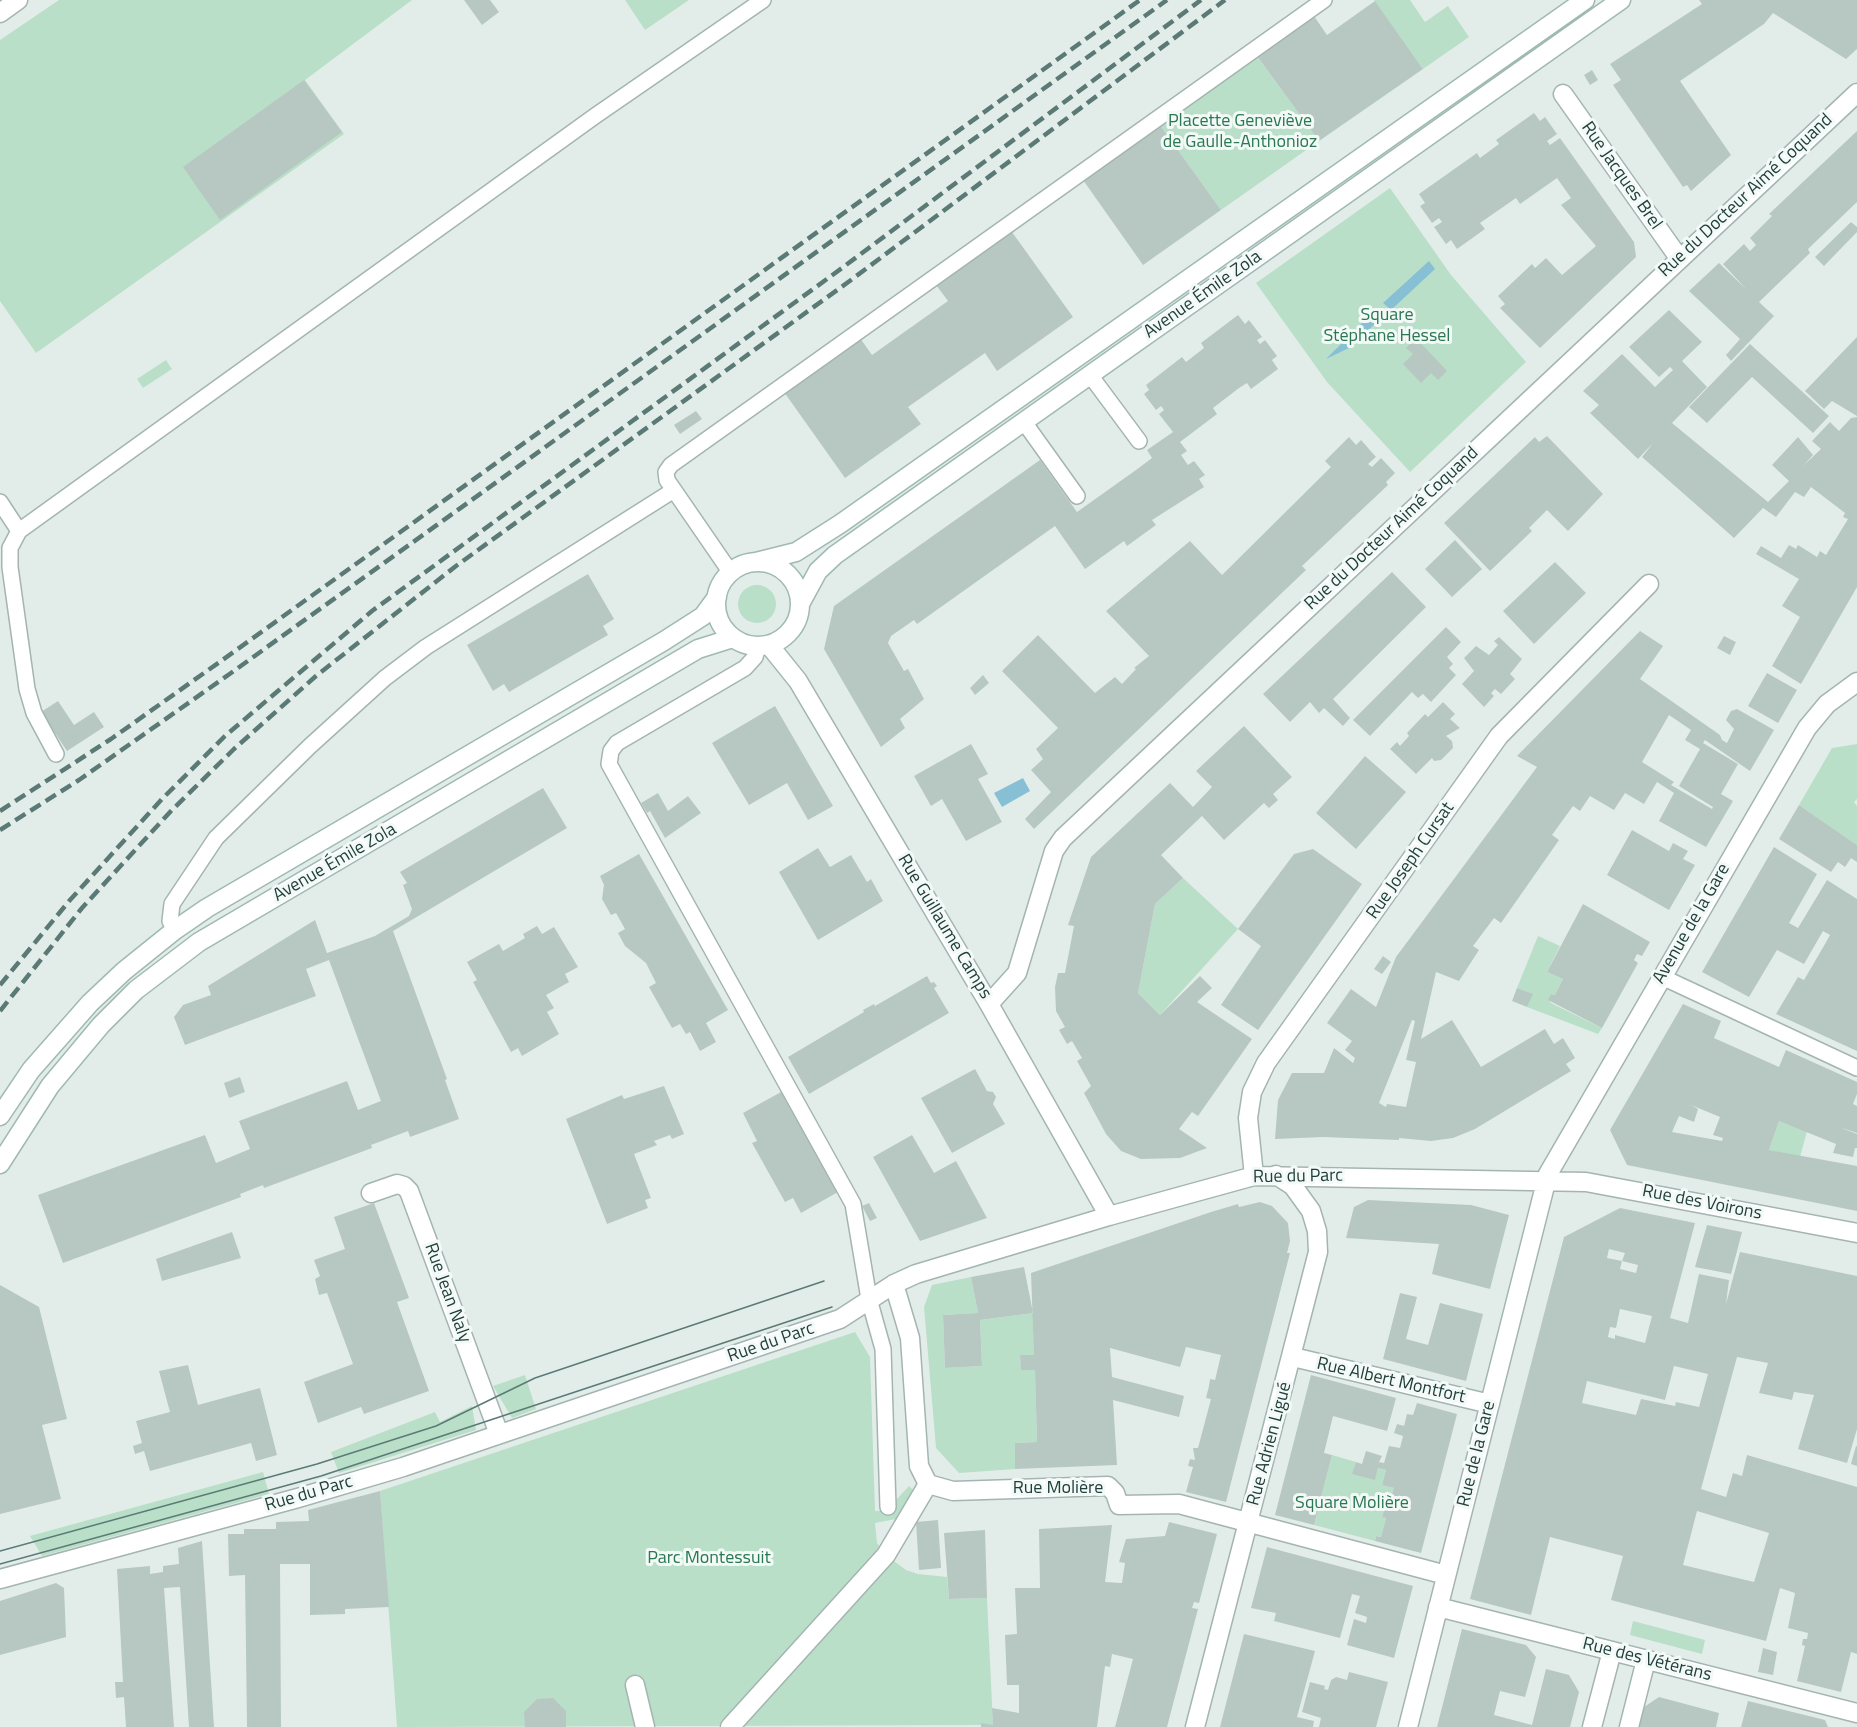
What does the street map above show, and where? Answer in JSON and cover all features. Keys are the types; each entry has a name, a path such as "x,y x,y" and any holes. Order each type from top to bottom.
{"street":[{"path":"0,13 18,0"},
{"name":"Avenue Émile Zola","path":"756,562 796,552 840,524 1585,0"},
{"name":"Avenue Émile Zola","path":"800,604 811,580 825,563 1621,0"},
{"name":"Rue du Docteur Aimé Coquand","path":"989,1004 1007,987 1020,967 1054,851 1064,838 1857,93"},
{"name":"Rue Jacques Brel","path":"1563,94 1679,258"},
{"path":"756,562 771,564 789,576 797,588 800,604 794,627 785,636 764,645 745,644 733,638 720,622 717,597 723,581 731,573 746,564 756,562"},
{"name":"Rue Joseph Cursat","path":"1254,1176 1248,1118 1252,1092 1266,1063 1499,736 1649,584"},
{"name":"Avenue Émile Zola","path":"0,1116 31,1070 90,1003 124,971 175,930 207,908 664,641 703,616 717,597"},
{"name":"Avenue Émile Zola","path":"0,1164 50,1086 101,1025 136,990 199,942 698,649 733,638"},
{"name":"Rue Guillaume Camps","path":"764,645 798,681 989,1004 1109,1216"},
{"name":"Avenue de la Gare","path":"1546,1181 1556,1157 1807,728 1827,704 1857,682"},
{"name":"Rue Adrien Ligué","path":"1196,1727 1316,1263 1317,1231 1311,1212 1300,1194 1276,1175"},
{"name":"Rue du Parc","path":"0,1579 298,1498 499,1434 829,1323 894,1284 916,1274 1109,1216 1254,1176 1546,1181"},
{"name":"Rue des Voirons","path":"1546,1181 1612,1186 1857,1233"},
{"name":"Rue de la Gare","path":"1408,1727 1546,1181"},
{"name":"Rue Jean Naly","path":"371,1193 397,1184 409,1191 499,1434"},
{"path":"730,1727 886,1555 928,1484 918,1467 909,1338 894,1284"},
{"name":"Rue Albert Montfort","path":"1293,1357 1490,1404"},
{"name":"Rue Molière","path":"928,1484 953,1491 1102,1485 1112,1489 1119,1506 1179,1504 1446,1575"},
{"name":"Rue des Vétérans","path":"1438,1607 1857,1713"},
{"path":"1592,1727 1612,1652"},
{"path":"1629,1727 1646,1660"},
{"path":"636,1685 645,1727"}],"lane":[{"path":"56,754 34,713 27,689 10,567 10,548 19,531 595,116 763,0"},
{"path":"731,573 666,477 667,469 674,462 1324,0"},
{"path":"1090,375 1139,441"},
{"path":"1024,422 1077,496"},
{"path":"175,930 170,921 172,904 216,838 293,762 385,678 426,647 674,490"},
{"path":"0,502 19,531"},
{"path":"764,645 746,668 617,743 610,752 609,764 850,1198 884,1363 888,1507"},
{"path":"1662,976 1857,1068"}],"green space":[{"path":"59,0 412,0 305,80 344,134 36,353 0,301 0,40"},
{"path":"625,0 689,0 645,30"},
{"path":"1374,0 1410,0 1425,22 1448,6 1469,37 1423,69"},
{"name":"Placette Geneviève de Gaulle-Anthonioz","path":"1257,56 1319,141 1221,210 1160,125"},
{"name":"Square Stéphane Hessel","path":"1390,188 1451,275 1526,362 1410,472 1327,382 1256,283"},
{"path":"166,360 172,369 143,388 137,379"},
{"path":"757,585 770,591 776,604 770,617 757,623 744,617 738,604 744,591"},
{"path":"1857,744 1857,799 1854,802 1857,806 1857,845 1799,805 1832,748"},
{"path":"1183,878 1238,929 1160,1015 1138,993 1155,904"},
{"path":"1538,936 1560,946 1547,972 1563,979 1555,995 1551,994 1549,1000 1602,1028 1598,1034 1527,1007 1532,994 1517,988"},
{"path":"1779,1121 1807,1131 1800,1157 1769,1150"},
{"path":"971,1277 978,1313 943,1315 945,1368 982,1366 980,1320 1033,1313 1034,1355 1020,1355 1021,1369 1035,1370 1037,1442 1015,1443 1015,1469 959,1473 936,1448 924,1307 932,1285"},
{"name":"Parc Montessuit","path":"855,1332 870,1357 875,1511 886,1511 909,1486 917,1494 896,1519 875,1523 877,1543 886,1555 906,1570 918,1574 947,1577 949,1599 987,1598 993,1725 397,1727 380,1491"},
{"path":"525,1375 536,1409 512,1418 493,1386"},
{"path":"472,1406 476,1430 339,1473 331,1452 435,1412 440,1422"},
{"name":"Square Molière","path":"1332,1455 1356,1462 1353,1473 1375,1479 1378,1468 1386,1470 1382,1485 1394,1488 1391,1496 1388,1495 1382,1516 1386,1518 1381,1537 1376,1536 1375,1541 1314,1525"},
{"path":"263,1472 269,1494 42,1556 30,1536"},
{"path":"1633,1621 1705,1640 1702,1654 1630,1635"}],"water":[{"path":"1429,261 1435,269 1391,310 1383,303"},
{"path":"1372,313 1379,320 1349,348 1326,359"},
{"path":"1023,778 1030,791 1002,807 994,793"}],"building":[{"path":"464,0 490,0 499,12 482,25"},
{"path":"1699,0 1857,0 1857,49 1846,59 1773,13 1764,24 1680,81 1731,155 1691,191 1687,185 1683,187 1613,85 1621,80 1610,64 1702,4"},
{"path":"1375,1 1423,69 1319,141 1257,56 1314,16 1327,35"},
{"path":"1592,70 1598,80 1590,85 1584,75"},
{"path":"304,80 342,132 220,220 183,167"},
{"path":"1534,113 1540,121 1545,117 1557,134 1547,141 1550,145 1560,138 1634,242 1636,257 1540,348 1500,308 1505,304 1498,296 1532,264 1535,268 1546,258 1562,275 1596,246 1561,205 1571,198 1557,178 1520,204 1516,198 1480,223 1485,229 1457,249 1451,240 1446,244 1434,227 1442,222 1439,218 1432,223 1420,206 1425,203 1419,194 1477,153 1480,158 1499,144 1496,140"},
{"path":"1160,125 1221,210 1143,265 1083,180"},
{"path":"1857,131 1857,202 1808,249 1810,253 1759,302 1774,316 1731,361 1726,355 1740,339 1689,291 1719,263 1746,289 1723,264 1744,244 1750,251 1756,245 1750,238 1772,216 1769,214"},
{"path":"1851,222 1857,227 1857,232 1824,266 1815,257"},
{"path":"1012,232 1073,317 997,371 985,353 908,407 921,424 845,478 784,392 860,338 872,355 948,301 936,285"},
{"path":"1669,310 1702,342 1682,361 1707,387 1672,423 1768,502 1789,481 1772,465 1798,437 1813,455 1803,466 1821,449 1812,441 1830,422 1839,431 1851,418 1857,417 1857,587 1801,684 1772,666 1800,617 1782,606 1799,579 1756,554 1761,546 1781,558 1789,545 1796,549 1798,545 1817,557 1820,551 1826,555 1848,519 1843,517 1845,513 1811,487 1804,497 1795,492 1776,517 1763,508 1734,538 1642,457 1653,443 1638,459 1590,413 1599,405 1583,391 1622,354 1655,387 1673,370 1670,367 1659,377 1629,347"},
{"path":"1238,315 1245,324 1249,320 1262,337 1257,340 1260,344 1265,340 1277,356 1272,360 1278,369 1251,389 1247,383 1239,388 1213,408 1217,414 1180,442 1187,451 1181,455 1188,465 1194,461 1205,475 1199,479 1204,487 1152,520 1156,525 1127,546 1124,541 1085,569 1055,526 917,624 914,620 891,636 888,643 904,671 908,669 924,699 900,719 905,728 881,747 824,649 834,606 1040,460 1077,512 1136,470 1152,458 1147,450 1173,432 1159,414 1164,410 1161,406 1156,410 1144,394 1149,390 1146,385 1182,357 1186,362 1204,348 1201,343"},
{"path":"1857,337 1857,416 1832,401 1824,409 1805,391"},
{"path":"1416,338 1447,371 1438,380 1431,373 1421,383 1403,364 1413,354 1406,348"},
{"path":"1750,344 1829,416 1813,433 1752,377 1707,423 1689,407"},
{"path":"696,411 702,419 680,434 674,425"},
{"path":"1547,436 1603,494 1568,531 1547,510 1529,528 1532,531 1490,571 1444,523 1535,437 1539,442"},
{"path":"1349,437 1356,445 1361,440 1376,457 1368,464 1372,467 1381,458 1395,473 1386,482 1388,485 1302,566 1306,570 1034,829 1025,819 1051,792 1031,770 1043,759 1036,749 1058,728 1002,671 1038,635 1095,693 1115,677 1122,684 1136,669 1134,668 1149,656 1106,611 1190,541 1222,575 1331,467 1325,461"},
{"path":"1455,540 1482,569 1452,597 1425,569"},
{"path":"1555,562 1586,593 1534,644 1503,611"},
{"path":"1392,572 1426,607 1333,699 1350,718 1343,726 1324,708 1319,713 1310,702 1290,722 1263,694"},
{"path":"588,574 614,619 603,626 608,635 509,692 504,684 493,691 467,645"},
{"path":"1446,627 1461,642 1447,657 1453,664 1449,668 1456,675 1431,702 1423,694 1418,698 1412,692 1370,736 1353,720"},
{"path":"1640,631 1663,646 1640,679 1720,735 1722,740 1727,743 1734,729 1726,720 1731,711 1737,709 1774,730 1750,771 1705,740 1703,743 1738,764 1721,794 1733,801 1706,847 1659,821 1674,793 1657,782 1644,804 1625,793 1614,810 1590,796 1580,811 1573,806 1552,835 1559,840 1501,923 1494,918 1473,946 1479,950 1459,981 1436,972 1421,1039 1452,1020 1481,1067 1545,1029 1554,1044 1563,1038 1575,1058 1566,1064 1571,1071 1475,1129 1453,1138 1431,1141 1399,1138 1399,1140 1323,1137 1275,1139 1278,1100 1292,1073 1324,1073 1334,1048 1353,1063 1355,1058 1345,1050 1352,1041 1327,1023 1351,989 1376,1007 1396,957 1537,767 1517,756","holes":["1669,715 1691,730 1685,740 1700,749 1679,786 1713,807 1712,809 1671,785 1674,782 1642,762","1412,1020 1415,1021 1406,1060 1416,1062 1406,1107 1387,1104 1386,1107 1379,1103"]},
{"path":"1724,636 1736,642 1730,655 1717,648"},
{"path":"1499,637 1522,659 1510,674 1515,679 1501,694 1495,689 1491,693 1494,696 1484,707 1462,684 1474,671 1464,658 1476,646 1489,655 1498,645 1494,641"},
{"path":"1767,673 1797,690 1778,723 1748,706"},
{"path":"983,675 989,683 975,695 970,688"},
{"path":"58,701 74,725 94,712 104,727 67,751 41,712"},
{"path":"1443,702 1455,714 1450,719 1460,728 1446,736 1452,741 1453,748 1441,760 1434,761 1432,758 1416,774 1390,749 1397,742 1400,746 1409,736 1407,733 1425,714 1428,717"},
{"path":"775,706 833,806 808,820 787,783 749,805 712,743"},
{"path":"1244,726 1292,777 1273,794 1278,800 1269,808 1264,803 1224,840 1202,816 1161,855 1183,878 1155,904 1138,993 1160,1015 1200,976 1212,988 1197,1002 1252,1039 1198,1116 1192,1112 1179,1129 1207,1148 1180,1158 1141,1159 1121,1151 1106,1134 1084,1093 1091,1086 1077,1061 1082,1058 1072,1041 1067,1044 1059,1030 1065,1027 1056,1011 1055,987 1058,973 1065,973 1074,926 1068,925 1091,857 1170,783 1193,807 1212,787 1196,771"},
{"path":"971,744 988,774 978,779 1002,822 966,841 942,799 931,806 914,776"},
{"path":"1365,756 1406,792 1356,849 1316,813"},
{"path":"543,788 567,828 393,931 447,1079 445,1080 459,1119 410,1137 408,1131 371,1145 372,1148 264,1188 263,1185 240,1194 241,1197 63,1263 38,1195 205,1135 216,1163 250,1149 239,1121 347,1081 358,1110 381,1101 329,960 306,969 316,996 185,1045 174,1017 183,1005 211,995 208,986 315,920 327,953 375,936 409,916 412,909 403,885 407,883 400,872"},
{"path":"658,793 668,811 688,796 701,813 665,838 650,811 647,813 641,803"},
{"path":"1799,805 1857,845 1857,862 1851,858 1845,867 1838,862 1831,872 1779,839"},
{"path":"1632,830 1669,851 1673,843 1688,851 1683,859 1695,865 1669,910 1607,875"},
{"path":"1774,847 1817,874 1789,923 1798,928 1827,880 1857,899 1857,1051 1776,1014 1798,977 1804,980 1825,944 1830,935 1823,931 1804,964 1777,950 1749,997 1702,972"},
{"path":"818,848 830,867 851,855 867,882 871,879 883,901 818,940 779,872"},
{"path":"1313,849 1362,884 1258,1030 1221,1005 1261,946 1238,929 1294,854"},
{"path":"639,854 728,1010 706,1023 716,1042 700,1051 690,1032 686,1034 680,1024 672,1028 649,987 656,983 646,963 625,946 618,933 625,929 616,913 611,915 602,899 604,885 600,876"},
{"path":"1583,904 1650,942 1642,956 1637,954 1634,960 1638,963 1602,1028 1548,1000 1551,994 1555,995 1563,979 1547,972"},
{"path":"537,926 542,934 554,927 578,967 565,974 569,982 546,995 554,1008 547,1012 559,1034 522,1056 518,1048 511,1052 473,982 477,980 467,962 499,944 503,951 525,938 523,934"},
{"path":"1383,956 1391,962 1382,974 1374,969"},
{"path":"927,976 931,983 934,982 937,986 934,988 949,1013 809,1094 788,1057 864,1012 863,1010 874,1004 875,1006"},
{"path":"1517,988 1533,994 1527,1007 1512,1001"},
{"path":"1683,1004 1721,1021 1714,1038 1779,1067 1786,1050 1857,1082 1857,1094 1853,1104 1857,1106 1857,1133 1839,1127 1857,1134 1857,1148 1855,1148 1853,1157 1833,1153 1836,1144 1779,1121 1769,1150 1857,1166 1857,1211 1627,1165 1610,1130","holes":["1691,1105 1720,1117 1713,1135 1723,1138 1722,1141 1672,1132 1679,1116 1694,1122 1698,1109"]},
{"path":"975,1069 987,1091 993,1092 996,1097 993,1104 1005,1124 952,1153 921,1098"},
{"path":"240,1077 245,1092 229,1098 224,1083"},
{"path":"664,1086 684,1134 672,1139 670,1135 654,1141 657,1145 634,1154 651,1198 645,1200 648,1208 607,1224 566,1119 622,1095 624,1099"},
{"path":"781,1092 838,1192 801,1213 793,1198 785,1202 752,1143 757,1141 743,1113"},
{"path":"912,1135 934,1173 956,1161 987,1218 920,1241 873,1157"},
{"path":"1368,1200 1471,1205 1509,1215 1490,1289 1432,1274 1439,1244 1346,1238 1354,1207"},
{"path":"1260,1202 1272,1206 1288,1223 1290,1241 1287,1253 1290,1253 1226,1502 1186,1492 1193,1467 1188,1466 1190,1459 1195,1460 1193,1448 1198,1448 1211,1399 1206,1398 1210,1379 1215,1380 1221,1355 1186,1347 1180,1367 1110,1348 1112,1377 1184,1396 1179,1417 1113,1400 1117,1465 1015,1469 1015,1443 1037,1442 1035,1370 1021,1370 1020,1355 1034,1355 1031,1273 1211,1212 1238,1204 1239,1207"},
{"path":"374,1203 409,1298 397,1302 429,1391 364,1414 361,1407 318,1423 304,1382 353,1364 327,1293 319,1295 315,1279 320,1276 314,1260 345,1249 334,1217"},
{"path":"869,1203 877,1218 870,1221 862,1206"},
{"path":"1620,1208 1695,1223 1670,1318 1688,1323 1699,1274 1729,1280 1726,1304 1740,1252 1857,1276 1857,1429 1847,1463 1798,1449 1814,1395 1794,1392 1792,1400 1759,1393 1768,1363 1737,1357 1701,1489 1726,1497 1733,1473 1742,1476 1747,1455 1857,1487 1857,1654 1851,1652 1841,1692 1797,1681 1805,1646 1802,1645 1803,1639 1807,1639 1808,1633 1788,1628 1795,1593 1780,1588 1766,1641 1611,1600 1623,1556 1550,1537 1531,1615 1470,1599 1564,1237","holes":["1609,1249 1625,1253 1622,1261 1607,1258","1622,1261 1638,1265 1636,1273 1620,1269","1620,1309 1652,1316 1645,1343 1615,1335 1615,1339 1608,1337 1610,1327 1616,1328","1674,1366 1708,1374 1699,1407 1676,1402 1675,1406 1641,1399 1636,1415 1582,1403 1587,1381 1665,1400","1697,1511 1769,1533 1754,1582 1683,1565"]},
{"path":"1707,1225 1742,1232 1731,1274 1695,1267"},
{"path":"232,1232 241,1258 162,1281 156,1259"},
{"path":"1024,1267 1033,1313 980,1320 982,1366 945,1368 943,1315 978,1313 971,1277"},
{"path":"0,1285 39,1307 67,1419 42,1425 61,1499 0,1514"},
{"path":"1400,1293 1417,1297 1406,1339 1428,1345 1440,1303 1483,1314 1466,1381 1383,1359"},
{"path":"188,1365 198,1405 260,1388 277,1455 256,1461 251,1443 150,1471 144,1451 135,1454 133,1446 142,1443 136,1421 170,1412 159,1371"},
{"path":"1311,1375 1396,1398 1387,1431 1333,1416 1324,1453 1332,1455 1314,1525 1275,1515"},
{"path":"1417,1403 1457,1414 1421,1553 1375,1541 1376,1536 1381,1537 1386,1518 1382,1517 1388,1495 1391,1496 1394,1488 1382,1485 1386,1470 1378,1468 1375,1480 1352,1474 1356,1462 1362,1464 1366,1451 1382,1456 1379,1462 1384,1463 1389,1446 1400,1448 1403,1436 1394,1433 1397,1424 1404,1426 1407,1414 1413,1415"},
{"path":"1857,1446 1857,1466 1851,1464"},
{"path":"380,1491 389,1607 345,1609 345,1614 310,1615 310,1564 280,1564 281,1727 247,1727 245,1575 229,1576 228,1534 244,1534 244,1529 276,1529 276,1522 309,1521 308,1510"},
{"path":"938,1520 941,1568 919,1570 916,1522"},
{"path":"1169,1522 1217,1534 1199,1603 1194,1602 1192,1608 1198,1609 1167,1727 1115,1727 1133,1659 1112,1654 1110,1667 1105,1666 1097,1727 981,1727 981,1723 993,1725 992,1708 1019,1713 1019,1685 1007,1685 1005,1635 1017,1634 1015,1588 1040,1588 1039,1529 1112,1525 1105,1582 1122,1583 1125,1563 1119,1562 1126,1539 1165,1536"},
{"path":"985,1530 987,1598 949,1599 944,1533"},
{"path":"202,1541 214,1727 189,1727 180,1587 164,1588 174,1727 126,1727 124,1697 116,1698 115,1682 123,1682 117,1569 150,1566 150,1574 163,1572 163,1566 179,1564 178,1548"},
{"path":"1267,1547 1413,1586 1394,1658 1347,1645 1354,1619 1366,1623 1367,1617 1355,1613 1360,1596 1352,1594 1340,1638 1274,1621 1276,1613 1251,1608"},
{"path":"56,1583 64,1588 66,1637 0,1655 0,1601"},
{"path":"1462,1629 1526,1645 1536,1657 1525,1697 1500,1691 1494,1715 1532,1725 1546,1669 1569,1675 1579,1692 1570,1727 1437,1727"},
{"path":"1244,1634 1315,1651 1297,1717 1314,1721 1313,1727 1220,1727"},
{"path":"1763,1648 1777,1652 1773,1675 1758,1672"},
{"path":"1349,1672 1388,1682 1376,1727 1319,1727 1321,1718 1302,1712 1310,1682 1325,1686 1324,1689 1328,1690 1331,1680 1336,1677 1347,1680"},
{"path":"1659,1697 1719,1713 1716,1727 1637,1727 1641,1709"},
{"path":"553,1698 566,1711 566,1727 525,1727 524,1712 537,1699"},
{"path":"1748,1701 1825,1720 1828,1727 1741,1727"}],"tram line":[{"path":"0,1551 317,1464 436,1426 535,1378 824,1281"},
{"path":"0,1564 321,1476 832,1307"}],"railway":[{"path":"0,811 111,739 221,661 1140,0"},
{"path":"0,830 79,780 231,673 1167,0"},
{"path":"0,985 70,900 162,799 225,736 372,611 842,268 1201,0"},
{"path":"0,1011 82,908 171,811 234,749 316,676 456,566 851,280 1225,0"}]}
